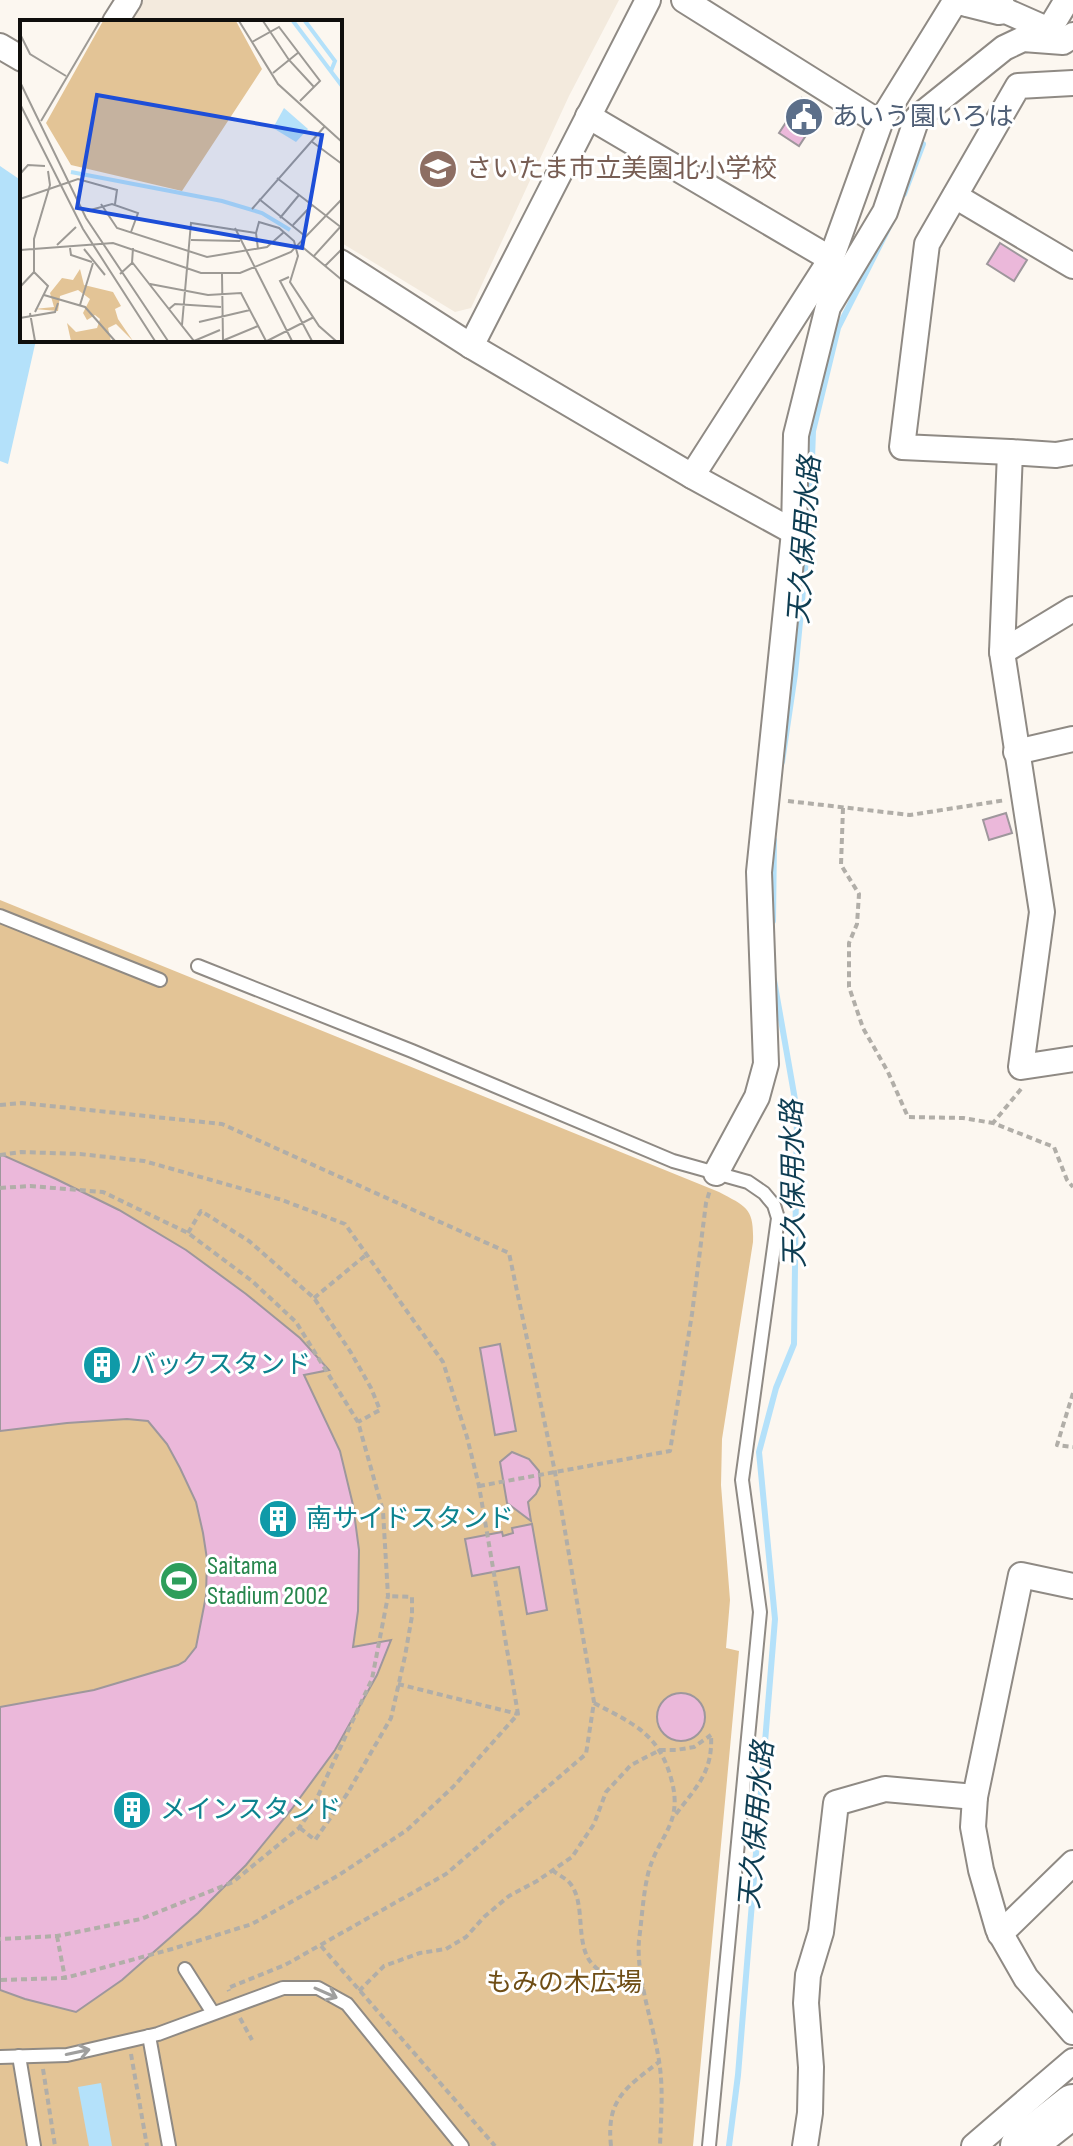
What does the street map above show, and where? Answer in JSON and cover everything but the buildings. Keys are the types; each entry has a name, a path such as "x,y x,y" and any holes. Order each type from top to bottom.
{"highway":[{"path":"1022,2146 1073,2106"},
{"path":"1068,2146 1073,2142"}],"street":[{"path":"116,20 129,0"},
{"path":"471,346 648,0"},
{"path":"684,0 880,123"},
{"path":"692,476 831,259 880,123 956,0"},
{"path":"967,0 994,4 1064,39"},
{"path":"1064,39 1067,0"},
{"path":"716,1173 757,1097 766,1064 759,872 794,532 796,435 828,307 885,212 917,118 1004,48 1023,39 1064,39"},
{"path":"0,46 20,58"},
{"path":"1073,83 1018,86 927,244 902,447 1056,455 1073,452"},
{"path":"588,116 831,259"},
{"path":"955,196 1073,266"},
{"path":"342,263 471,346 794,532"},
{"path":"1010,452 1002,652 1042,912 1021,1067 1073,1059"},
{"path":"1002,652 1073,609"},
{"path":"1016,752 1073,739"},
{"path":"1073,1586 1021,1575 975,1797 973,1827 981,1870 1000,1934 1026,1978 1073,2032"},
{"path":"805,2146 810,2113 811,2067 806,2003 808,1975 821,1932 836,1803 885,1789 975,1797"},
{"path":"1000,1934 1073,1863"},
{"path":"974,2146 1073,2061"}],"lane":[{"path":"0,916 160,980"},
{"path":"198,966 412,1051 673,1161 748,1182 774,1205 778,1218 742,1480 760,1612 709,2146"},
{"path":"185,1969 213,2013"},
{"path":"0,2057 67,2055 149,2036 283,1988 318,1988 347,2004 462,2146"},
{"path":"149,2036 169,2146"},
{"path":"19,2056 34,2146"}],"path":[{"path":"767,798 910,815 1024,798"},
{"path":"843,808 841,865 859,894 857,924 849,943 849,987 863,1028 888,1072 908,1117 963,1118 993,1123 1054,1147 1067,1180 1073,1187"},
{"path":"993,1123 1042,1064"},
{"path":"0,1105 22,1103 222,1124 509,1253 555,1472 594,1702 586,1754 446,1874 285,1965 228,1988"},
{"path":"0,1155 21,1152 80,1154 144,1161 282,1200 345,1224 443,1362 479,1486 518,1714 453,1787 407,1830 339,1875 252,1924 65,1978 0,1980"},
{"path":"479,1486 670,1451 706,1203 716,1173"},
{"path":"0,1188 30,1186 103,1192 188,1233 252,1281 296,1322 358,1422 383,1511 388,1596 372,1679 311,1811 299,1828 233,1882 141,1919 57,1936 0,1939"},
{"path":"188,1233 201,1211 249,1241 314,1298 350,1351 380,1410 358,1422"},
{"path":"314,1298 367,1254"},
{"path":"1073,1393 1057,1445 1073,1447"},
{"path":"299,1828 315,1840 391,1718 409,1629 412,1597 388,1596"},
{"path":"398,1684 518,1714"},
{"path":"594,1702 634,1724 660,1750 673,1784 674,1816"},
{"path":"359,1991 384,1966 420,1953 446,1949 466,1937 509,1896 572,1857 594,1824 606,1792 631,1765 660,1750 694,1747 711,1735 709,1767 674,1816 648,1872 639,1946 663,2094 660,2146"},
{"path":"552,1870 569,1882 577,1898 582,1934 591,1963 613,1979 644,1989"},
{"path":"57,1936 65,1978"},
{"path":"321,1946 495,2146"},
{"path":"129,2041 147,2146"},
{"path":"40,2056 55,2146"},
{"path":"611,2146 609,2132 614,2105 635,2080 659,2062"}],"shaded area":[{"name":"さいたま市立美園北小学校","path":"140,0 619,0 569,96 471,308 455,312 342,243 342,20 127,20"}],"green space":[{"name":"もみの木広場","path":"0,900 719,1192 742,1205 750,1215 753,1242 722,1439 721,1485 730,1600 726,1648 739,1651 693,2146 0,2146"}],"water":[{"path":"0,166 20,180 20,342 36,342 8,464 0,461"},
{"path":"101,2083 112,2146 89,2146 78,2087"}],"waterway":[{"name":"天久保用水路","path":"904,194 923,144"},
{"name":"天久保用水路","path":"782,762 795,674 810,517 813,431 838,328 893,219"},
{"name":"天久保用水路","path":"773,921 774,840"},
{"name":"天久保用水路","path":"729,2146 738,2075 775,1619 759,1452 776,1388 794,1344 797,1111 774,980"}],"place":[{"name":"あいう園いろは","path":"804,117"},
{"name":"さいたま市立美園北小学校","path":"438,169"},
{"name":"バックスタンド","path":"102,1365"},
{"name":"南サイドスタンド","path":"278,1519"},
{"name":"Saitama Stadium 2002","path":"179,1581"},
{"name":"メインスタンド","path":"132,1810"}]}
